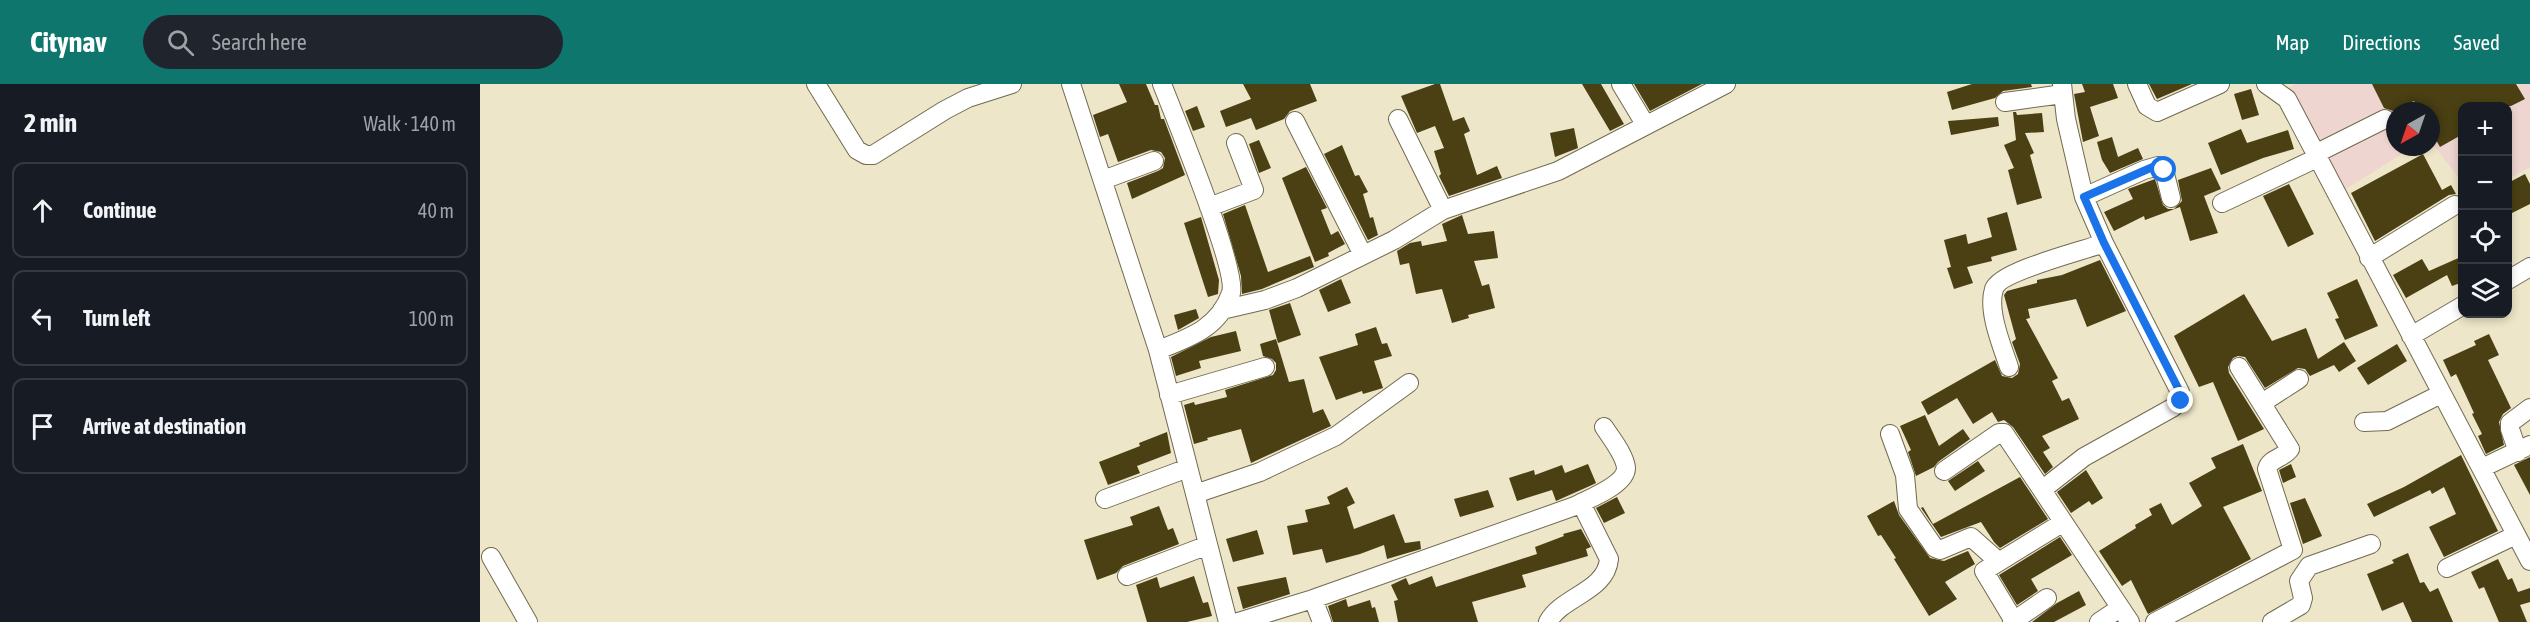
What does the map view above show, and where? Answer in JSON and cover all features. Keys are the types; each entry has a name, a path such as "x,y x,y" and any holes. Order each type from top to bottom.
{"street":[{"path":"816,84 857,150 866,155 873,155 945,110 964,91 1012,84"},
{"path":"1071,84 1158,350 1228,622"},
{"path":"1158,350 1206,329 1222,310 1232,284 1209,207 1162,84"},
{"path":"1621,84 1645,124"},
{"path":"1222,310 1265,300 1297,288 1394,240 1443,210 1558,171 1726,84"},
{"path":"2137,84 2147,106 2157,112 2220,84"},
{"path":"2266,84 2287,99 2530,561"},
{"path":"2005,102 2062,89 2066,119 2084,197 2104,243 2180,392 2181,401 2085,457 2043,489"},
{"path":"1398,119 1443,210"},
{"path":"2222,203 2385,119"},
{"path":"1295,121 1362,255"},
{"path":"1209,207 1254,190 1236,143"},
{"path":"1103,180 1154,161"},
{"path":"2084,197 2158,166 2164,170 2171,198"},
{"path":"2369,258 2455,205"},
{"path":"2009,367 1994,322 1993,293 1996,285 2002,279 2031,266 2104,243"},
{"path":"2512,278 2530,267"},
{"path":"2410,336 2458,309"},
{"path":"1169,395 1265,367"},
{"path":"2156,622 2293,550 2267,469 2269,463 2287,453 2289,449 2239,367"},
{"path":"2262,403 2299,379"},
{"path":"1195,494 1260,472 1336,436 1409,383"},
{"path":"2364,422 2387,421 2441,394"},
{"path":"2482,468 2524,448 2510,429 2510,423 2530,408"},
{"path":"1238,622 1313,599 1581,503 1616,485 1626,471 1604,427"},
{"path":"1944,471 1998,433 2004,433 2125,615 2099,622"},
{"path":"1890,434 1905,475 1908,509 1934,547 1940,550 1971,537 1998,561"},
{"path":"1105,499 1188,468"},
{"path":"1548,622 1561,607 1598,582 1608,568 1609,559 1581,503"},
{"path":"2047,598 2013,621 1985,575 1986,569 2062,523"},
{"path":"2447,568 2516,535"},
{"path":"2272,622 2301,605 2303,600 2299,581 2309,566 2371,544"},
{"path":"1127,576 1208,545"},
{"path":"491,557 528,622"},
{"path":"1313,599 1322,622"}],"shaded area":[{"path":"2295,84 2530,84 2530,167 2512,177 2512,102 2458,102 2458,177 2440,154 2440,102 2386,102 2386,156 2399,156 2338,194 2285,90"}],"building":[{"path":"1119,84 1146,84 1155,105 1158,105 1161,119 1164,119 1185,175 1132,199 1127,183 1163,168 1165,158 1161,152 1151,150 1118,162 1108,134 1100,137 1093,115 1127,102"},
{"path":"1243,84 1310,84 1317,101 1290,111 1284,119 1256,130 1251,118 1226,127 1220,111 1251,99"},
{"path":"1440,84 1453,121 1464,117 1470,131 1464,134 1477,175 1497,166 1502,178 1449,196 1439,176 1441,174 1434,151 1444,148 1435,126 1417,133 1401,96"},
{"path":"1582,84 1601,84 1624,124 1610,131"},
{"path":"1634,84 1702,84 1650,111"},
{"path":"1972,84 2031,84 2032,87 2003,91 1995,98 1952,110 1947,92"},
{"path":"2082,84 2113,84 2118,98 2090,107 2099,136 2083,142 2074,94 2085,92"},
{"path":"2149,84 2192,84 2157,99"},
{"path":"2372,84 2516,84 2525,99 2512,106 2512,102 2458,102 2458,137 2440,147 2440,102 2386,102 2386,109"},
{"path":"2251,89 2259,115 2242,120 2234,94"},
{"path":"1197,106 1205,127 1193,131 1185,111"},
{"path":"2013,112 2017,115 2042,113 2044,132 2025,133 2034,153 2030,155 2042,198 2017,205 2008,170 2014,168 2004,145 2016,140"},
{"path":"1998,117 1999,126 1951,135 1948,121"},
{"path":"1574,128 1578,148 1555,157 1550,133"},
{"path":"2241,129 2247,143 2288,130 2294,149 2263,158 2221,175 2208,143"},
{"path":"2112,137 2118,157 2138,148 2143,159 2110,173 2102,160 2097,142"},
{"path":"1259,140 1271,168 1259,173 1249,144"},
{"path":"1342,145 1355,176 1359,175 1368,192 1363,194 1378,235 1368,240 1324,154"},
{"path":"2419,156 2424,156 2442,190 2451,185 2456,194 2449,195 2375,241 2351,193"},
{"path":"1306,167 1327,208 1321,210 1331,235 1338,231 1345,244 1328,253 1329,256 1315,262 1282,178"},
{"path":"2211,168 2221,189 2204,196 2218,233 2190,241 2180,207 2145,220 2144,216 2114,231 2104,212 2133,199 2128,189 2155,179 2163,205 2168,209 2174,209 2182,201 2178,180"},
{"path":"2525,174 2530,184 2530,204 2512,213 2512,210 2512,181"},
{"path":"2289,184 2314,234 2288,247 2263,196"},
{"path":"1245,205 1268,272 1310,256 1314,267 1262,289 1242,294 1241,276 1223,214"},
{"path":"2007,212 2017,250 1991,257 1992,261 1967,267 1973,283 1954,289 1947,268 1951,267 1944,240 1966,234 1968,244 1992,237 1987,218"},
{"path":"1462,215 1468,234 1494,231 1498,258 1474,261 1482,286 1489,284 1495,308 1468,315 1469,318 1452,323 1442,289 1416,294 1409,263 1400,265 1397,251 1410,243 1421,241 1422,246 1447,241 1442,224"},
{"path":"1201,217 1219,280 1218,294 1208,297 1184,223"},
{"path":"2458,258 2458,284 2452,286 2447,275 2406,298 2393,275 2422,259 2429,271"},
{"path":"2100,260 2126,311 2087,327 2076,299 2028,309 2030,318 2026,319 2058,378 2052,381 2062,401 2069,398 2079,419 2042,436 2050,448 2043,452 2053,467 2045,474 2013,427 2004,420 1998,422 1992,412 1973,424 1957,398 1928,415 1921,402 1995,360 2002,376 2012,378 2018,374 2020,364 2012,342 2016,339 2004,295 2007,291 2037,283 2037,280 2062,275"},
{"path":"1341,279 1351,303 1328,312 1319,290"},
{"path":"2357,279 2378,326 2345,340 2335,319 2339,318 2327,293"},
{"path":"2244,294 2272,341 2306,328 2318,359 2344,342 2356,361 2339,372 2334,365 2310,376 2305,369 2298,368 2265,388 2245,357 2233,358 2228,367 2229,373 2264,429 2238,441 2213,382 2199,387 2174,336"},
{"path":"1290,303 1301,335 1278,343 1269,310"},
{"path":"1196,309 1199,318 1178,330 1174,315"},
{"path":"1376,327 1382,344 1387,343 1392,356 1374,361 1383,388 1363,394 1362,391 1336,400 1319,357 1358,345 1355,334"},
{"path":"1236,331 1241,351 1199,361 1201,368 1176,376 1171,357 1211,337"},
{"path":"2489,334 2499,355 2488,360 2511,408 2503,414 2499,422 2504,445 2486,454 2478,436 2482,434 2472,414 2474,413 2456,374 2451,377 2443,360 2476,345 2474,341"},
{"path":"1276,339 1289,382 1304,379 1313,413 1323,409 1331,426 1251,463 1241,429 1194,444 1184,405 1194,402 1195,405 1227,397 1225,390 1273,375 1276,363 1263,356 1260,344"},
{"path":"2397,344 2407,361 2368,385 2357,368"},
{"path":"1925,415 1939,446 1963,429 1970,439 1934,467 1916,476 1908,452 1911,450 1900,426"},
{"path":"1167,432 1171,453 1137,466 1140,473 1108,485 1099,462 1140,446 1139,443"},
{"path":"2243,444 2262,491 2223,507 2251,559 2148,614 2131,580 2122,586 2099,551 2136,528 2135,525 2152,515 2149,509 2161,503 2172,525 2202,506 2189,483 2216,468 2211,458"},
{"path":"2461,455 2498,531 2444,557 2429,527 2456,514 2444,487 2432,494 2430,490 2374,517 2367,504 2404,487"},
{"path":"2530,457 2530,495 2514,465"},
{"path":"1978,461 1985,471 1955,491 1948,481"},
{"path":"1588,464 1596,483 1556,501 1552,490 1517,501 1509,478 1534,470 1535,475 1562,465 1565,473"},
{"path":"2291,464 2296,477 2283,483 2279,470"},
{"path":"2086,470 2103,498 2092,505 2089,501 2071,513 2057,492"},
{"path":"2020,477 2048,519 2000,548 1981,522 1941,537 1921,508 1923,507 1933,524"},
{"path":"1347,487 1355,503 1347,507 1354,529 1394,514 1405,543 1420,541 1421,549 1387,559 1384,545 1326,563 1322,549 1293,555 1287,526 1308,522 1305,510 1330,504 1327,497"},
{"path":"1488,490 1494,507 1460,517 1454,499"},
{"path":"1617,497 1625,513 1604,523 1596,508"},
{"path":"2305,498 2322,536 2303,544 2290,503"},
{"path":"1894,501 1899,515 1930,558 1944,561 1968,551 1975,564 1945,582 1957,599 1929,616 1894,559 1896,558 1881,535 1878,536 1867,516"},
{"path":"1159,506 1168,530 1173,528 1179,544 1123,566 1116,573 1097,580 1084,540 1133,525 1130,517"},
{"path":"1581,529 1591,547 1586,549 1588,556 1522,575 1526,587 1472,602 1478,622 1398,622 1394,601 1398,600 1391,585 1406,578 1409,585 1432,576 1436,587 1537,554 1535,547 1564,536 1563,534"},
{"path":"1257,530 1264,554 1233,562 1226,539"},
{"path":"2060,537 2072,555 2031,579 2038,591 2017,605 1999,575"},
{"path":"2408,553 2420,583 2424,582 2430,592 2438,588 2453,622 2412,622 2403,602 2382,611 2367,574 2394,563 2392,560"},
{"path":"2498,559 2508,580 2512,578 2518,592 2530,588 2530,602 2520,605 2527,622 2499,622 2484,587 2479,589 2471,572"},
{"path":"1194,576 1203,603 1208,602 1212,616 1187,622 1147,622 1136,585 1157,577 1160,588"},
{"path":"1286,577 1290,594 1243,609 1237,587"},
{"path":"2079,591 2086,605 2054,622 2032,622 2057,603"},
{"path":"1346,599 1348,607 1370,600 1372,608 1375,607 1379,622 1333,622 1328,606"}],"route":[{"path":"2164,170 2155,166 2084,197 2104,243 2181,394 2181,401"}]}
